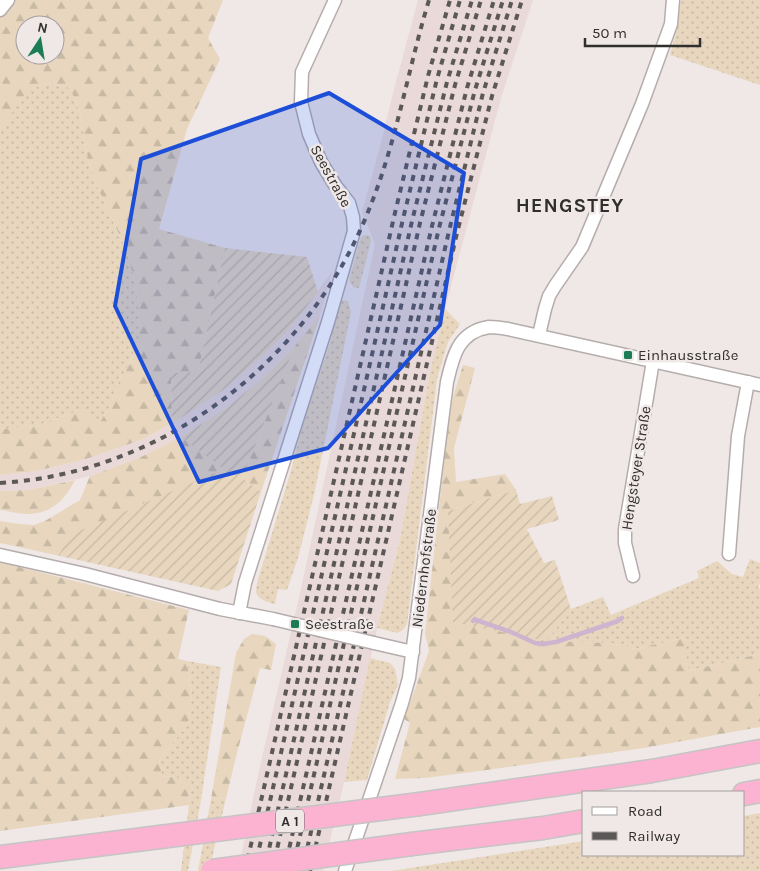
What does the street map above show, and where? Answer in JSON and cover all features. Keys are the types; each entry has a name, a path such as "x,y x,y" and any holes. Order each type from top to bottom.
{"highway":[{"name":"A 1","path":"0,856 420,804 652,771 760,751"},
{"path":"745,794 760,791"},
{"path":"212,871 582,821"}],"street":[{"path":"0,10 8,0"},
{"name":"Seestraße","path":"239,613 245,583 328,322 354,231 353,217 349,204 321,162 309,134 301,102 302,72 335,0"},
{"path":"673,0 671,24 632,129 582,248 549,296 539,335 754,383 738,436 729,554"},
{"name":"Niedernhofstraße","path":"345,871 409,678 447,382 453,356 463,340 478,330 491,327 539,335"},
{"name":"Hengsteyer Straße","path":"633,576 625,543 625,529 652,361"},
{"path":"0,555 85,574 239,613 413,652"}],"highlighted area":[{"path":"329,93 464,173 440,325 328,448 199,482 115,306 141,159"}],"shaded area":[{"path":"418,0 533,0 501,98 445,309 429,377 400,540 377,628 323,871 238,871 375,244 362,212"},
{"path":"332,272 320,316 295,346 266,375 229,406 181,437 139,458 90,476 29,490 0,491 0,475 36,471 83,460 141,440 181,418 223,390 285,334"}],"green space":[{"path":"0,0 223,0 208,38 220,59 187,129 159,229 225,248 198,372 171,374 172,420 181,418 141,440 83,460 36,471 0,475 0,429 36,426 83,409 90,412 90,421 100,422 110,406 139,337 138,302 133,274 125,247 97,186 88,160 80,113 70,88 53,83 28,90 0,130"},
{"path":"681,0 760,0 760,85 670,55 676,33"},
{"path":"53,83 70,88 80,113 88,160 97,186 125,247 133,274 138,302 139,337 110,406 100,422 89,422 83,409 36,426 0,429 0,130 27,90"},
{"path":"365,235 370,236 371,241 359,288 353,287 349,280 361,237"},
{"path":"225,248 307,257 318,292 285,334 258,360 223,390 181,418 172,420 171,373 198,372"},
{"path":"340,300 348,301 351,312 314,495 298,558 287,590 278,589 275,604 257,595 257,583 302,427 330,343"},
{"path":"445,309 460,324 448,342 437,379 407,624 403,630 397,633 377,628 400,540 429,377"},
{"path":"320,316 261,492 242,478 295,346"},
{"path":"295,346 242,478 261,492 231,584 218,591 60,556 65,537 224,469 181,437 229,406 266,375"},
{"path":"463,365 475,368 454,448 456,482 505,474 516,490 448,511 535,638 546,641 611,643 634,649 685,638 688,671 760,654 760,727 644,748 425,778 395,779 410,723 404,719 429,651 425,634 448,427 453,397"},
{"path":"181,437 225,469 66,537 60,556 0,543 0,521 34,525 45,521 80,500 90,476 139,458"},
{"path":"75,480 62,500 43,512 20,514 0,510 0,491 29,490"},
{"path":"516,490 520,504 552,496 559,520 527,529 544,563 555,560 571,609 546,641 453,622 448,511"},
{"path":"750,559 760,563 760,583 758,588 760,589 760,654 688,671 684,638 635,649 611,643 546,641 571,609 603,597 611,615 699,578 697,571 717,561 732,574 743,577"},
{"path":"0,562 189,610 178,659 187,661 192,694 188,724 159,760 162,776 176,777 188,785 189,805 0,831"},
{"path":"252,634 265,636 276,644 271,670 260,668 226,798 211,799 236,653 244,639"},
{"path":"370,658 390,663 395,669 398,685 390,702 367,780 344,782"},
{"path":"187,661 221,667 188,871 181,871 189,805 188,785 176,777 162,776 159,760 188,724 192,694"},
{"path":"226,798 209,871 198,871 211,799"},
{"path":"760,813 760,871 391,871 582,841 582,856 745,856 745,816"}],"waterway":[{"path":"473,621 475,619 535,643 543,644 556,642 622,618"}],"railway":[{"path":"0,483 61,475 119,457 174,431 225,398 271,358 310,313 344,262 370,207 388,156 429,0"},
{"path":"245,871 394,217 428,76 450,0"},
{"path":"254,871 403,219 437,79 460,0"},
{"path":"264,871 412,221 447,82 472,0"},
{"path":"272,871 420,223 455,85 481,0"},
{"path":"284,871 432,226 467,88 494,0"},
{"path":"292,871 439,228 475,90 503,0"},
{"path":"302,871 449,231 483,93 512,0"},
{"path":"310,871 457,233 492,96 522,0"}],"place":[{"name":"Einhausstraße","path":"628,355"},
{"name":"Seestraße","path":"295,624"}],"district":[{"name":"HENGSTEY","path":"570,205"}]}
